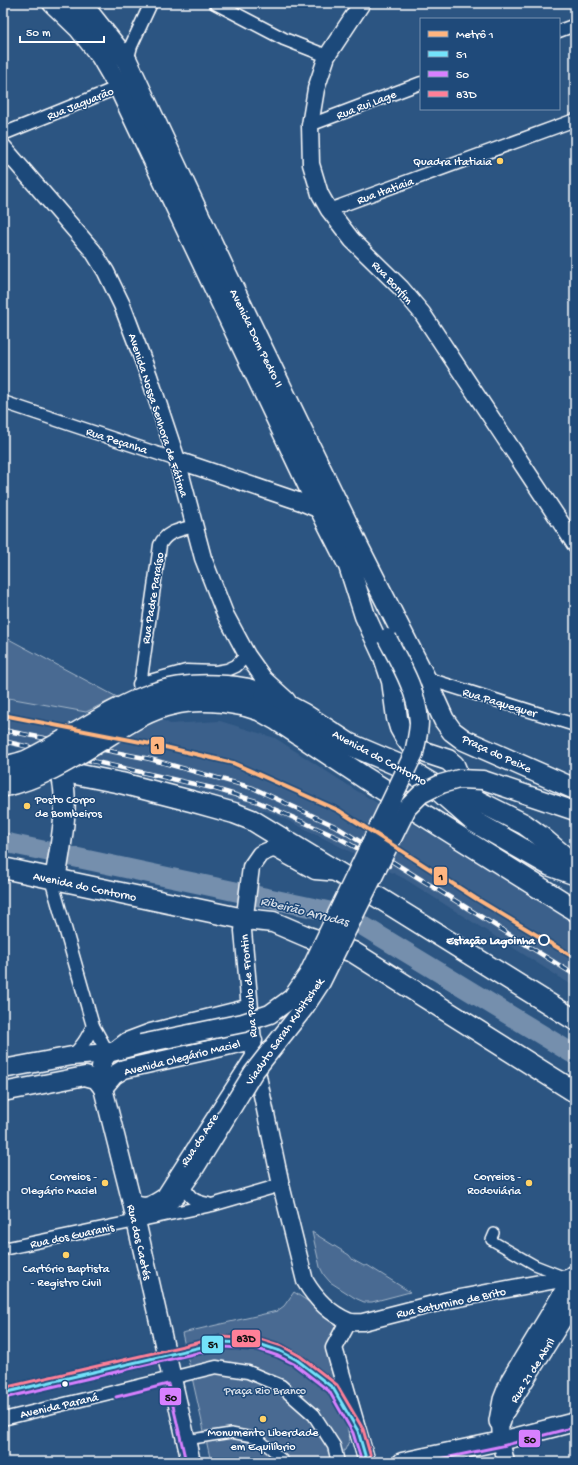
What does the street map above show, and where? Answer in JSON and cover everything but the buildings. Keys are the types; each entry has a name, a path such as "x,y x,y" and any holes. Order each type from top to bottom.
{"highway":[{"name":"Avenida do Contorno","path":"3,768 28,761 125,706 154,694 178,688 201,685 223,686 245,697 260,710 365,778 575,910"},
{"name":"Avenida do Contorno","path":"3,786 22,781 62,763 130,721 155,709 186,701 270,697 303,714 349,744 403,767 419,776 433,785 475,822 550,865 575,874"},
{"name":"Avenida do Contorno","path":"525,879 575,894"},
{"path":"500,1431 504,1400 512,1380 572,1276"}],"main road":[{"name":"Avenida Dom Pedro II","path":"53,3 84,34 101,56 119,87 322,511 387,638"},
{"name":"Avenida Dom Pedro II","path":"81,3 127,61 224,271 355,542 425,678"},
{"path":"349,566 365,616 384,657 392,682 400,728 411,745 424,752 448,760 454,765 463,786 469,794 478,801 524,824 565,857 575,869"},
{"name":"Viaduto Sarah Kubitschek","path":"108,1053 141,1044 243,1023 270,1014 292,998 308,975 414,753 419,724 416,700 406,674 387,638"},
{"name":"Praça do Peixe","path":"425,678 444,720 452,731 464,740 575,789"},
{"path":"3,761 60,770 121,783 234,813 252,820 575,1020"},
{"path":"56,881 63,822 64,785 60,770"},
{"name":"Viaduto Sarah Kubitschek","path":"135,1221 168,1203 188,1178 253,1073 304,1008 321,982 408,808 421,794 441,784 459,779 483,780 575,811"},
{"path":"341,907 379,865"},
{"name":"Avenida do Contorno","path":"3,868 56,881 245,911 308,937 353,952 575,1092"},
{"name":"Avenida Olegário Maciel","path":"103,1088 114,1075 124,1069 254,1046"},
{"path":"3,1069 72,1056 108,1053"},
{"name":"Rua dos Caetés","path":"108,1053 102,1062 101,1067 103,1088 191,1462"},
{"path":"3,1092 85,1076 96,1079 103,1088"},
{"path":"402,1462 500,1431 575,1422"}],"street":[{"name":"Rua Jaguarão","path":"3,134 119,87 131,46 151,3"},
{"path":"215,3 284,39 327,56"},
{"name":"Rua Bonfim","path":"362,3 327,56 316,89 310,125 311,164 320,194 352,240 401,288 422,314 575,544"},
{"path":"560,31 575,25"},
{"name":"Rua Rui Lage","path":"310,125 420,83"},
{"name":"Rua Itatiaia","path":"330,210 575,120"},
{"name":"Avenida Nossa Senhora de Fátima","path":"3,147 93,252 106,272 122,304 144,362 177,460 203,558 225,614 247,655 264,679 303,714"},
{"name":"Rua Peçanha","path":"3,402 301,502 322,511"},
{"name":"Rua Padre Paraíso","path":"194,526 170,533 163,537 160,545 139,688 186,670 216,672 227,670 236,666 247,655"},
{"name":"Rua Paquequer","path":"425,678 575,726"},
{"name":"Rua Paulo de Frontin","path":"339,873 315,871 277,850 272,849 260,854 251,867 243,931 254,1046 281,1185 305,1281 313,1294 330,1310 348,1322"},
{"path":"56,881 93,1026 108,1053 126,1039 150,1030 250,1005"},
{"path":"72,1056 80,1050 93,1026"},
{"name":"Rua do Acre","path":"130,1199 136,1203 143,1204 154,1201 163,1195 254,1046"},
{"path":"188,1178 188,1196 200,1203 212,1205"},
{"name":"Rua dos Guaranis","path":"3,1249 212,1205 281,1185"},
{"path":"494,1233 491,1240 535,1265 572,1276"},
{"name":"Rua Saturnino de Brito","path":"348,1322 363,1322 449,1300 572,1276"},
{"name":"Rua 21 de Abril","path":"500,1431 575,1301"},
{"path":"348,1322 334,1348 367,1462"},
{"name":"Avenida Paraná","path":"3,1393 223,1342 259,1344 280,1351 297,1360 334,1388 358,1431"},
{"name":"Avenida Paraná","path":"3,1419 216,1367 248,1372 281,1386 314,1416 334,1446 338,1462"},
{"path":"500,1431 506,1462"},
{"path":"186,1440 231,1433 258,1438 284,1462"}],"shaded area":[{"path":"3,636 170,724 220,721 275,738 357,791 437,838 575,924 575,987 405,879 275,814 163,779 3,744"}],"green space":[{"path":"3,636 117,697 86,712 3,697"},
{"path":"312,1232 349,1255 353,1260 364,1266 367,1265 410,1292 372,1302 364,1302 355,1298 330,1282 324,1275 320,1267"},
{"name":"Praça Rio Branco","path":"294,1292 339,1322 325,1347 350,1439 345,1450 329,1462 211,1462 182,1333 277,1311 284,1306"}],"waterway":[{"name":"Ribeirão Arrudas","path":"3,842 332,912 360,924 575,1055"}],"railway":[{"path":"3,730 150,759 253,788 335,826 575,975"},
{"path":"3,741 212,788 256,801 339,838 389,866"}],"metro line":[{"name":"1","path":"3,715 161,746 233,763 338,810 475,898 575,958"}],"transit line":[{"name":"83D","path":"3,1388 222,1337 260,1339 282,1346 300,1356 337,1385 363,1429 372,1461"},
{"name":"51","path":"3,1393 223,1342 259,1344 280,1351 297,1360 333,1388 358,1431 367,1462"},
{"name":"50","path":"4,1398 223,1347 258,1349 278,1356 294,1364 329,1391 353,1433 362,1462"},
{"name":"50","path":"116,1397 168,1384 186,1462"},
{"name":"50","path":"426,1462 502,1446 575,1427"}],"place":[{"name":"Quadra Itatiaia","path":"500,161"},
{"name":"Posto Corpo de Bombeiros","path":"27,806"},
{"name":"Estação Lagoinha","path":"544,940"},
{"name":"Correios - Olegário Maciel","path":"105,1183"},
{"name":"Correios - Rodoviária","path":"529,1183"},
{"name":"Cartório Baptista - Registro Civil","path":"66,1255"},
{"name":"Monumento Liberdade em Equilíbrio","path":"263,1419"}]}
